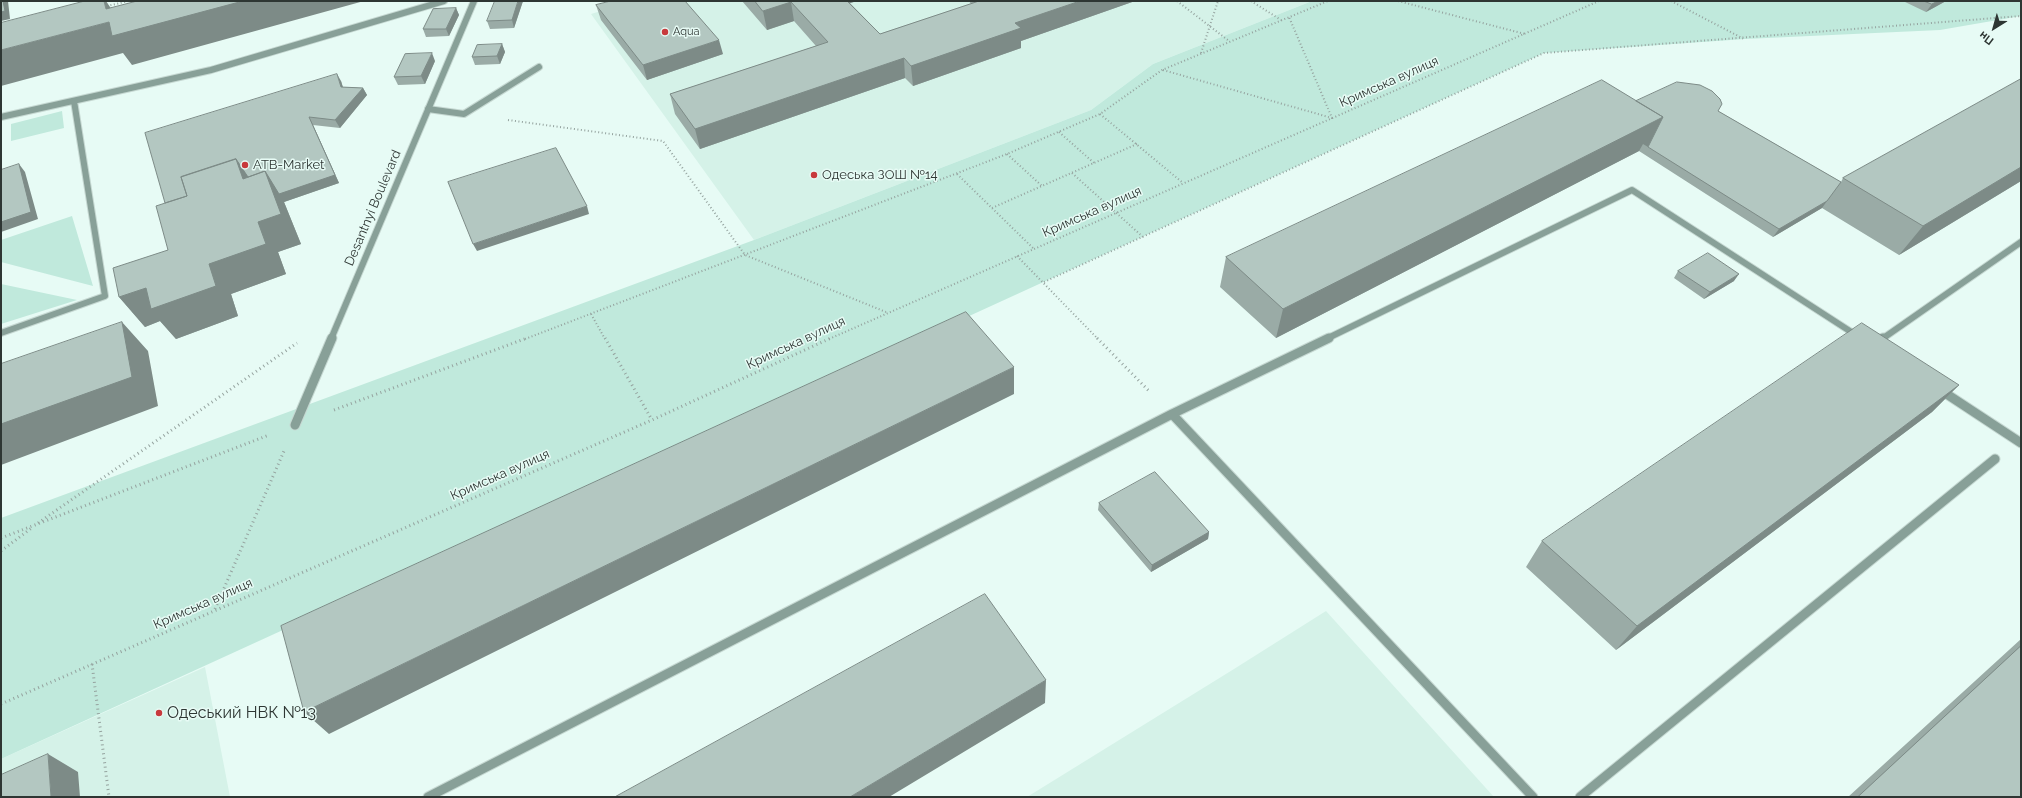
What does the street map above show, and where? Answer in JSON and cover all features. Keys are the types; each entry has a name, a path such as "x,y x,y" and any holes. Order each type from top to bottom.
{"street":[{"path":"1,117 211,70 444,1"},
{"name":"Desantnyi Boulevard","path":"295,424 474,1"},
{"path":"428,109 464,114 539,67"},
{"path":"1,333 106,296 74,101"},
{"path":"428,797 1172,414 1632,190 1875,348 2021,242"},
{"path":"1930,384 2021,443"},
{"path":"1172,414 1533,797"},
{"path":"1580,797 1995,459"}],"path":[{"path":"107,6 129,1"},
{"path":"1177,1 1230,42"},
{"path":"1201,54 1218,1"},
{"path":"1251,1 1282,20"},
{"path":"1,538 295,424 591,314 1007,154 1100,114 1162,70 1328,1"},
{"path":"1398,1 1525,34"},
{"path":"1588,1 1593,4"},
{"name":"Кримська вулиця","path":"1,704 652,420 887,312 1599,1"},
{"path":"1671,1 1745,39"},
{"path":"1044,282 1544,53 1745,39 2021,16"},
{"path":"1289,17 1332,118"},
{"path":"1162,70 1332,118"},
{"path":"464,114 663,141 745,255 887,312"},
{"path":"1100,114 1183,183"},
{"path":"1059,132 1094,163"},
{"path":"992,208 1136,144"},
{"path":"1007,154 1042,186"},
{"path":"1072,173 1143,237"},
{"path":"957,174 1034,249"},
{"path":"1017,256 1172,414"},
{"path":"591,314 652,420"},
{"path":"1,550 304,339"},
{"path":"215,610 295,424"},
{"path":"92,664 109,797"}],"shaded area":[{"name":"Одеська ЗОШ №14","path":"634,1 1312,1 1153,64 1091,110 754,240 591,14"},
{"path":"1312,1 2021,1 2021,16 1940,30 1745,39 1544,53 1,759 1,518 754,240 1091,110 1153,64"},
{"path":"62,111 64,128 11,141 11,124"},
{"path":"72,216 93,286 1,262 1,240"},
{"path":"1,284 77,300 1,324"},
{"path":"1326,611 1494,797 1027,797 1234,669"},
{"name":"Одеський НВК №13","path":"205,667 230,797 1,797 1,759"}],"building":[{"path":"1,1 3,1 5,11 1,12"},
{"path":"85,1 104,1 106,9 137,1 243,1 112,36 109,22 1,50 1,23"},
{"path":"495,1 518,1 512,20 487,21"},
{"path":"611,1 685,1 719,40 643,65 596,5"},
{"path":"755,1 847,1 880,34 979,1 1080,1 1015,23 1021,28 911,66 904,58 695,129 670,94 828,42 791,2 763,11"},
{"path":"1924,1 1938,1 1932,4"},
{"path":"456,8 446,29 423,29 433,9"},
{"path":"502,44 497,56 472,57 477,45"},
{"path":"432,53 421,76 394,77 405,54"},
{"name":"ATB-Market","path":"337,74 341,87 363,88 335,120 309,117 335,175 279,194 265,171 248,177 236,159 181,177 187,196 165,203 145,133"},
{"path":"2021,79 2021,167 1923,226 1843,178"},
{"path":"1602,80 1663,117 1283,309 1226,257"},
{"path":"1677,82 1700,85 1712,91 1720,99 1722,104 1718,111 1841,182 1827,201 1779,229 1648,147 1663,117 1636,101"},
{"path":"556,148 587,206 473,244 448,182"},
{"path":"236,159 243,179 265,171 281,214 258,222 266,244 209,264 216,286 151,309 146,288 119,297 113,268 168,250 156,206 187,196 181,177"},
{"path":"19,164 31,212 1,222 1,170"},
{"path":"1708,253 1739,274 1710,292 1678,271"},
{"path":"966,312 1014,367 304,712 281,626"},
{"path":"122,322 132,377 1,424 1,364"},
{"path":"1862,323 1959,385 1637,626 1542,541"},
{"path":"1155,472 1209,532 1152,565 1099,503"},
{"path":"985,594 1046,680 850,797 615,797"},
{"path":"2021,646 2021,797 1858,797"},
{"path":"48,754 51,797 1,797 1,775"}],"place":[{"name":"Aqua","path":"665,32"},
{"name":"ATB-Market","path":"245,165"},
{"name":"Одеська ЗОШ №14","path":"814,175"},
{"name":"Одеський НВК №13","path":"159,713"}]}
